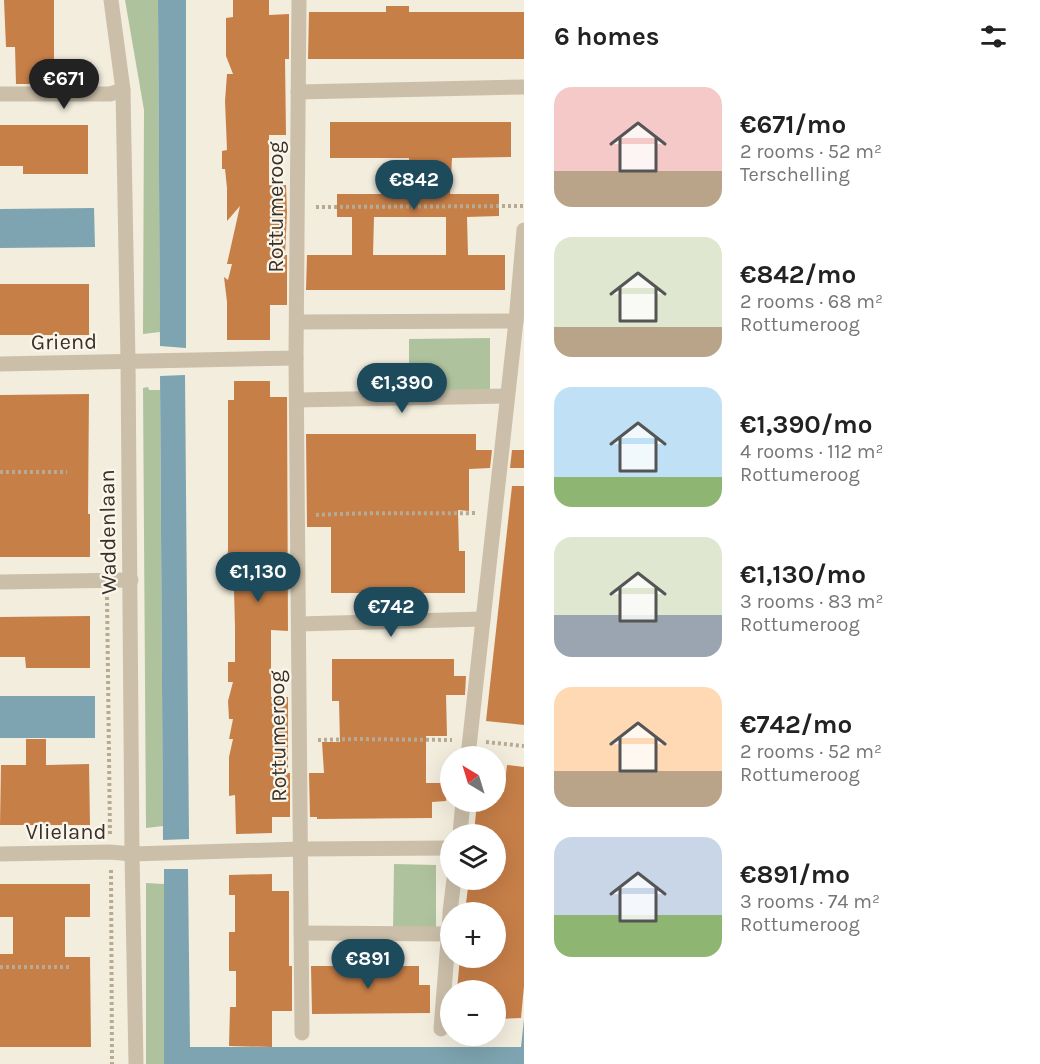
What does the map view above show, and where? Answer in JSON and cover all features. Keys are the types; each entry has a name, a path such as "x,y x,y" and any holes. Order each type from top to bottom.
{"street":[{"name":"Waddenlaan","path":"111,0 123,90 136,1064"},
{"name":"Rottumeroog","path":"299,0 296,358 302,1032"},
{"path":"298,92 524,87"},
{"path":"0,94 110,93 123,90"},
{"path":"469,746 524,230"},
{"path":"297,322 516,321"},
{"path":"128,361 296,358"},
{"name":"Griend","path":"0,364 128,361"},
{"path":"297,400 507,396"},
{"path":"0,582 130,580"},
{"path":"299,624 483,619"},
{"path":"132,854 440,848"},
{"name":"Vlieland","path":"0,854 111,852 132,854"},
{"path":"301,933 440,934"}],"path":[{"path":"298,207 524,206"},
{"path":"0,472 67,472"},
{"path":"298,517 341,514 495,512"},
{"path":"300,741 355,739 444,746"},
{"path":"506,747 524,746"},
{"path":"0,967 71,967"}],"green space":[{"path":"125,0 158,0 160,332 143,334 144,110"},
{"path":"490,338 490,391 409,390 409,339"},
{"path":"148,387 149,390 160,390 163,826 146,828 143,388"},
{"path":"394,864 436,865 436,930 393,931"},
{"path":"146,883 164,884 164,1064 146,1064"}],"water":[{"path":"158,0 186,0 186,348 160,346"},
{"path":"94,208 95,247 0,248 0,209"},
{"path":"185,375 189,839 163,840 160,376"},
{"path":"0,696 95,696 95,738 0,738"},
{"path":"164,869 188,869 190,1047 521,1047 524,1019 524,1064 164,1064"}],"building":[{"path":"4,0 54,0 54,69 51,69 51,84 16,84 15,47 6,47"},
{"path":"233,0 269,0 269,15 289,14 289,59 285,59 286,135 269,135 269,185 286,185 287,305 270,305 270,340 227,340 227,302 224,277 228,280 232,264 227,264 240,206 227,221 227,188 225,169 222,169 222,151 227,150 225,101 227,74 233,74 226,56 226,18 233,17"},
{"path":"386,6 409,6 409,12 524,12 524,59 308,59 309,12 386,12"},
{"path":"330,122 511,122 511,157 452,158 450,194 499,194 499,216 467,217 468,255 505,255 505,290 306,290 307,255 352,255 352,217 337,217 337,194 410,194 409,158 330,158","holes":["374,217 446,217 446,255 373,255"]},
{"path":"0,125 88,125 88,174 23,174 23,166 0,166"},
{"path":"0,284 89,284 89,335 0,335"},
{"path":"234,381 270,381 270,397 287,397 288,631 271,630 271,697 288,697 290,817 272,817 272,833 236,834 235,795 229,796 229,757 233,739 229,739 233,719 229,719 228,701 233,682 228,682 228,662 235,662 235,627 234,590 228,590 226,559 228,551 228,400 234,400"},
{"path":"89,394 90,557 0,557 0,395"},
{"path":"306,434 476,434 476,450 492,450 490,468 469,469 469,511 458,510 459,551 465,551 465,593 331,593 331,527 307,527"},
{"path":"512,450 524,450 524,468 510,468"},
{"path":"512,486 524,486 524,725 486,721"},
{"path":"90,616 90,668 26,668 25,657 0,657 0,617"},
{"path":"332,659 454,659 454,676 466,676 465,695 446,695 447,736 426,736 426,783 440,783 440,801 432,802 432,818 317,819 317,817 310,817 309,773 324,773 322,742 340,742 339,701 332,701"},
{"path":"26,739 46,739 46,765 89,764 90,825 0,825 1,765 26,765"},
{"path":"507,765 524,767 524,986 521,1018 506,1019 506,980 458,980 459,968 506,968 506,902 466,902 468,890 506,890 506,824 475,824 476,812 506,812"},
{"path":"272,874 272,891 289,891 289,966 292,966 292,1011 272,1011 272,1047 229,1046 230,1007 236,1007 236,971 229,971 229,932 235,932 235,895 229,895 229,875"},
{"path":"0,884 90,884 90,917 65,917 65,957 90,957 91,1047 0,1047 0,954 13,954 13,917 0,917"},
{"path":"311,966 419,966 419,985 430,985 430,1013 312,1014"}]}
